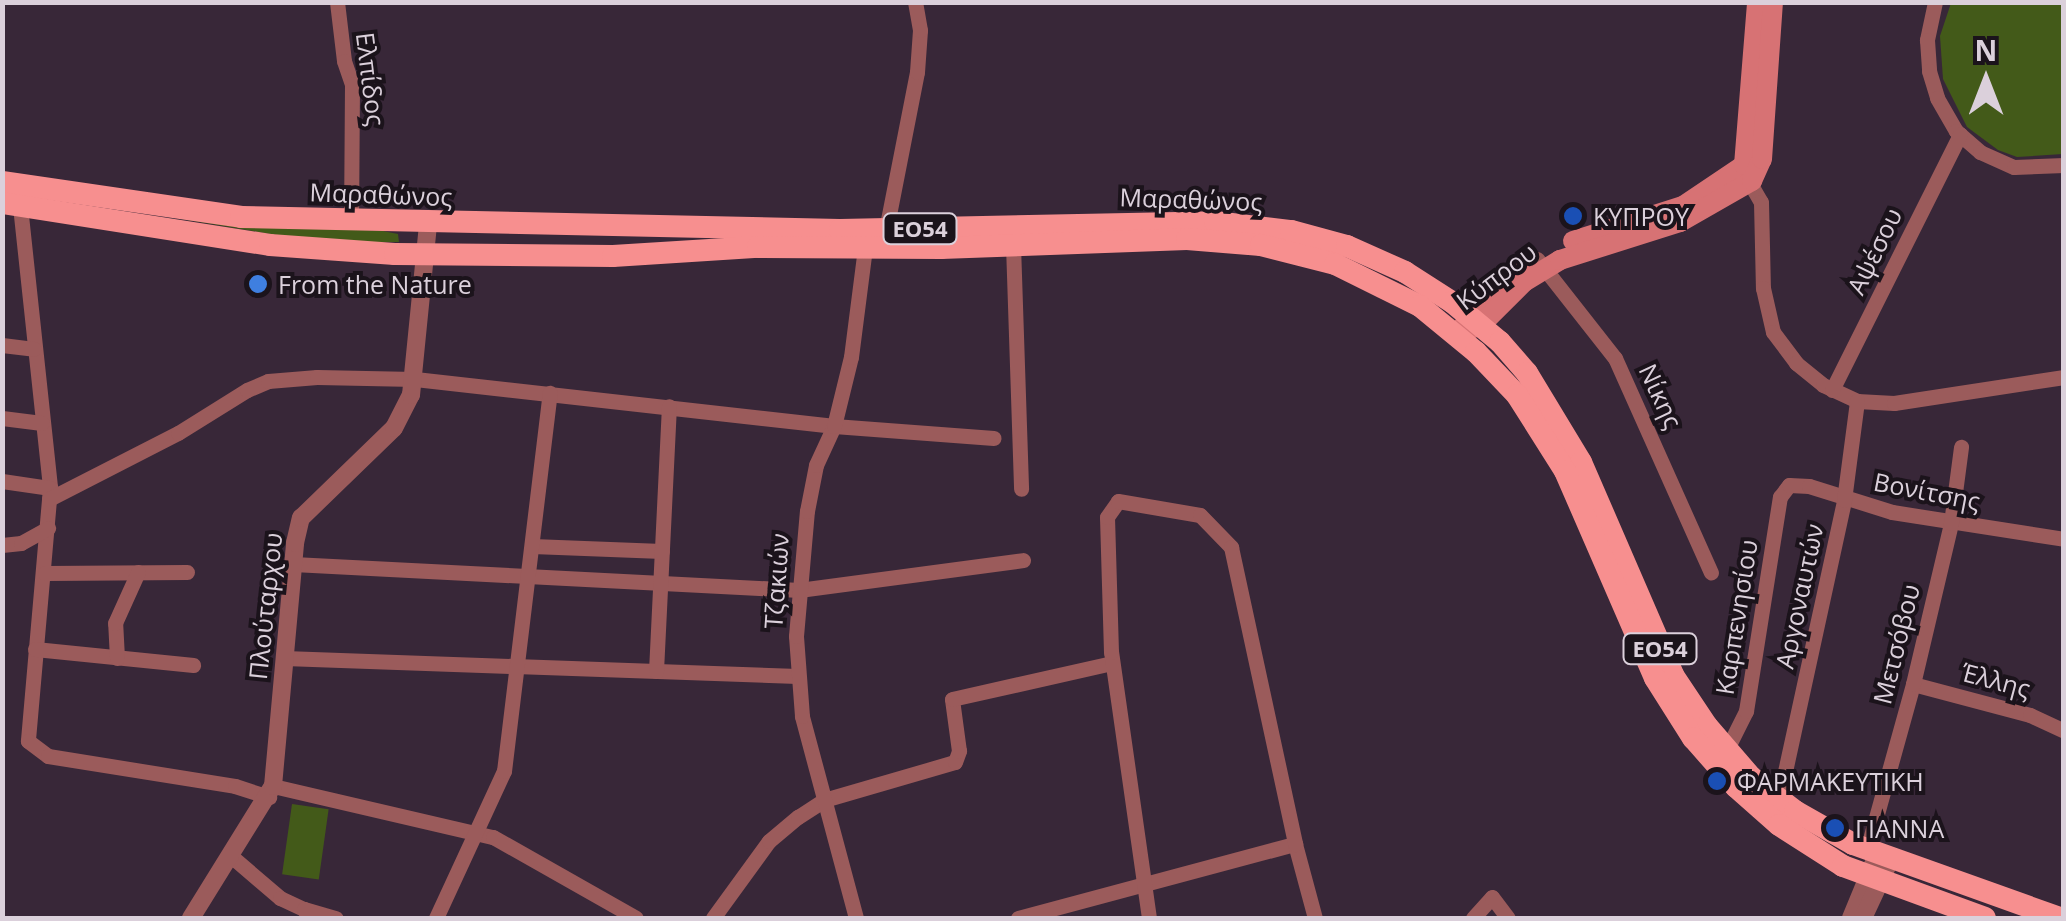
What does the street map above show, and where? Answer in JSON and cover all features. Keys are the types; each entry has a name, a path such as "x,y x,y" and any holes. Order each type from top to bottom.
{"main road":[{"path":"1745,176 1758,2"},
{"path":"1745,176 1762,159 1773,2"},
{"name":"Κύπρου","path":"1469,325 1542,263 1584,236 1683,206 1745,176"},
{"name":"Μαραθώνος","path":"2,182 185,212 351,221 424,244 668,227 886,230 1168,222 1262,226 1320,238 1373,256 1422,282 1518,362 1554,413 1591,484 1666,662 1726,751 1779,799 1878,855 2060,918"},
{"name":"Μαραθώνος","path":"11,204 270,244 424,244 613,256 747,248 1014,245 1188,238 1278,248 1365,276 1469,325 1548,439 1643,656 1693,738 1736,787 1779,825 1818,852 1874,880 1985,918"}],"street":[{"name":"Ελπίδος","path":"336,2 354,101 351,221"},
{"path":"886,230 917,72 920,30 915,2"},
{"path":"1935,2 1926,40 1929,71 1942,108 1960,134 1988,157 2014,167 2064,165"},
{"name":"Αψέσου","path":"1832,390 1960,134"},
{"path":"1745,176 1761,202 1763,288 1773,332 1796,364 1832,390 1857,400 1919,401 2064,377"},
{"path":"11,204 34,349 49,494 45,573 26,728 28,741 40,752 477,832 519,848 636,918"},
{"name":"Πλούταρχου","path":"191,918 271,792 296,533 305,512 394,428 415,379 424,244"},
{"path":"1014,245 1021,488"},
{"name":"Τζακιών","path":"856,918 802,716 798,590 816,465 834,426 851,357 865,248"},
{"name":"Νίκης","path":"1542,263 1604,340 1630,384 1710,573"},
{"path":"2,345 34,349"},
{"path":"2,481 49,494 268,382 317,377 415,379 834,426 994,438"},
{"path":"436,918 504,772 520,666 550,392"},
{"name":"Αργοναυτών","path":"1779,799 1844,500 1857,400"},
{"path":"656,671 669,406"},
{"path":"2,418 42,423"},
{"name":"Μετσόβου","path":"1878,855 1950,523 1961,447"},
{"name":"Βονίτσης","path":"1786,488 1808,486 1844,500 1950,523 2064,540"},
{"name":"Καρπενησίου","path":"1726,751 1746,711 1780,498 1786,488"},
{"path":"1149,918 1112,663 1110,507 1132,500 1200,515 1225,539 1234,557 1315,918"},
{"path":"2,545 21,543 48,528"},
{"path":"532,546 662,551"},
{"path":"293,564 488,571 529,578 798,590 1023,560"},
{"path":"117,658 116,623 138,572"},
{"path":"45,573 186,572"},
{"path":"35,649 193,664"},
{"path":"284,658 798,676"},
{"path":"713,918 769,840 824,800 954,762 959,751 952,699 1112,663"},
{"name":"Έλλης","path":"1913,684 2030,715 2063,730"},
{"path":"1018,918 1296,844"},
{"path":"1863,918 1878,855"},
{"path":"231,856 270,890 306,914 336,918"},
{"path":"1850,918 1874,880"},
{"path":"1472,918 1492,896 1508,918"}],"green space":[{"path":"1951,3 2063,3 2063,154 2017,157 1998,150 1967,127 1943,79 1940,36"},
{"path":"181,219 383,231 398,234 399,242 319,242"},
{"path":"292,804 329,809 319,879 282,874"}],"place":[{"name":"ΚΥΠΡΟΥ","path":"1573,216"},
{"name":"From the Nature","path":"258,284"},
{"name":"ΦΑΡΜΑΚΕΥΤΙΚΗ","path":"1717,781"},
{"name":"ΓΙΑΝΝΑ","path":"1835,828"}]}
